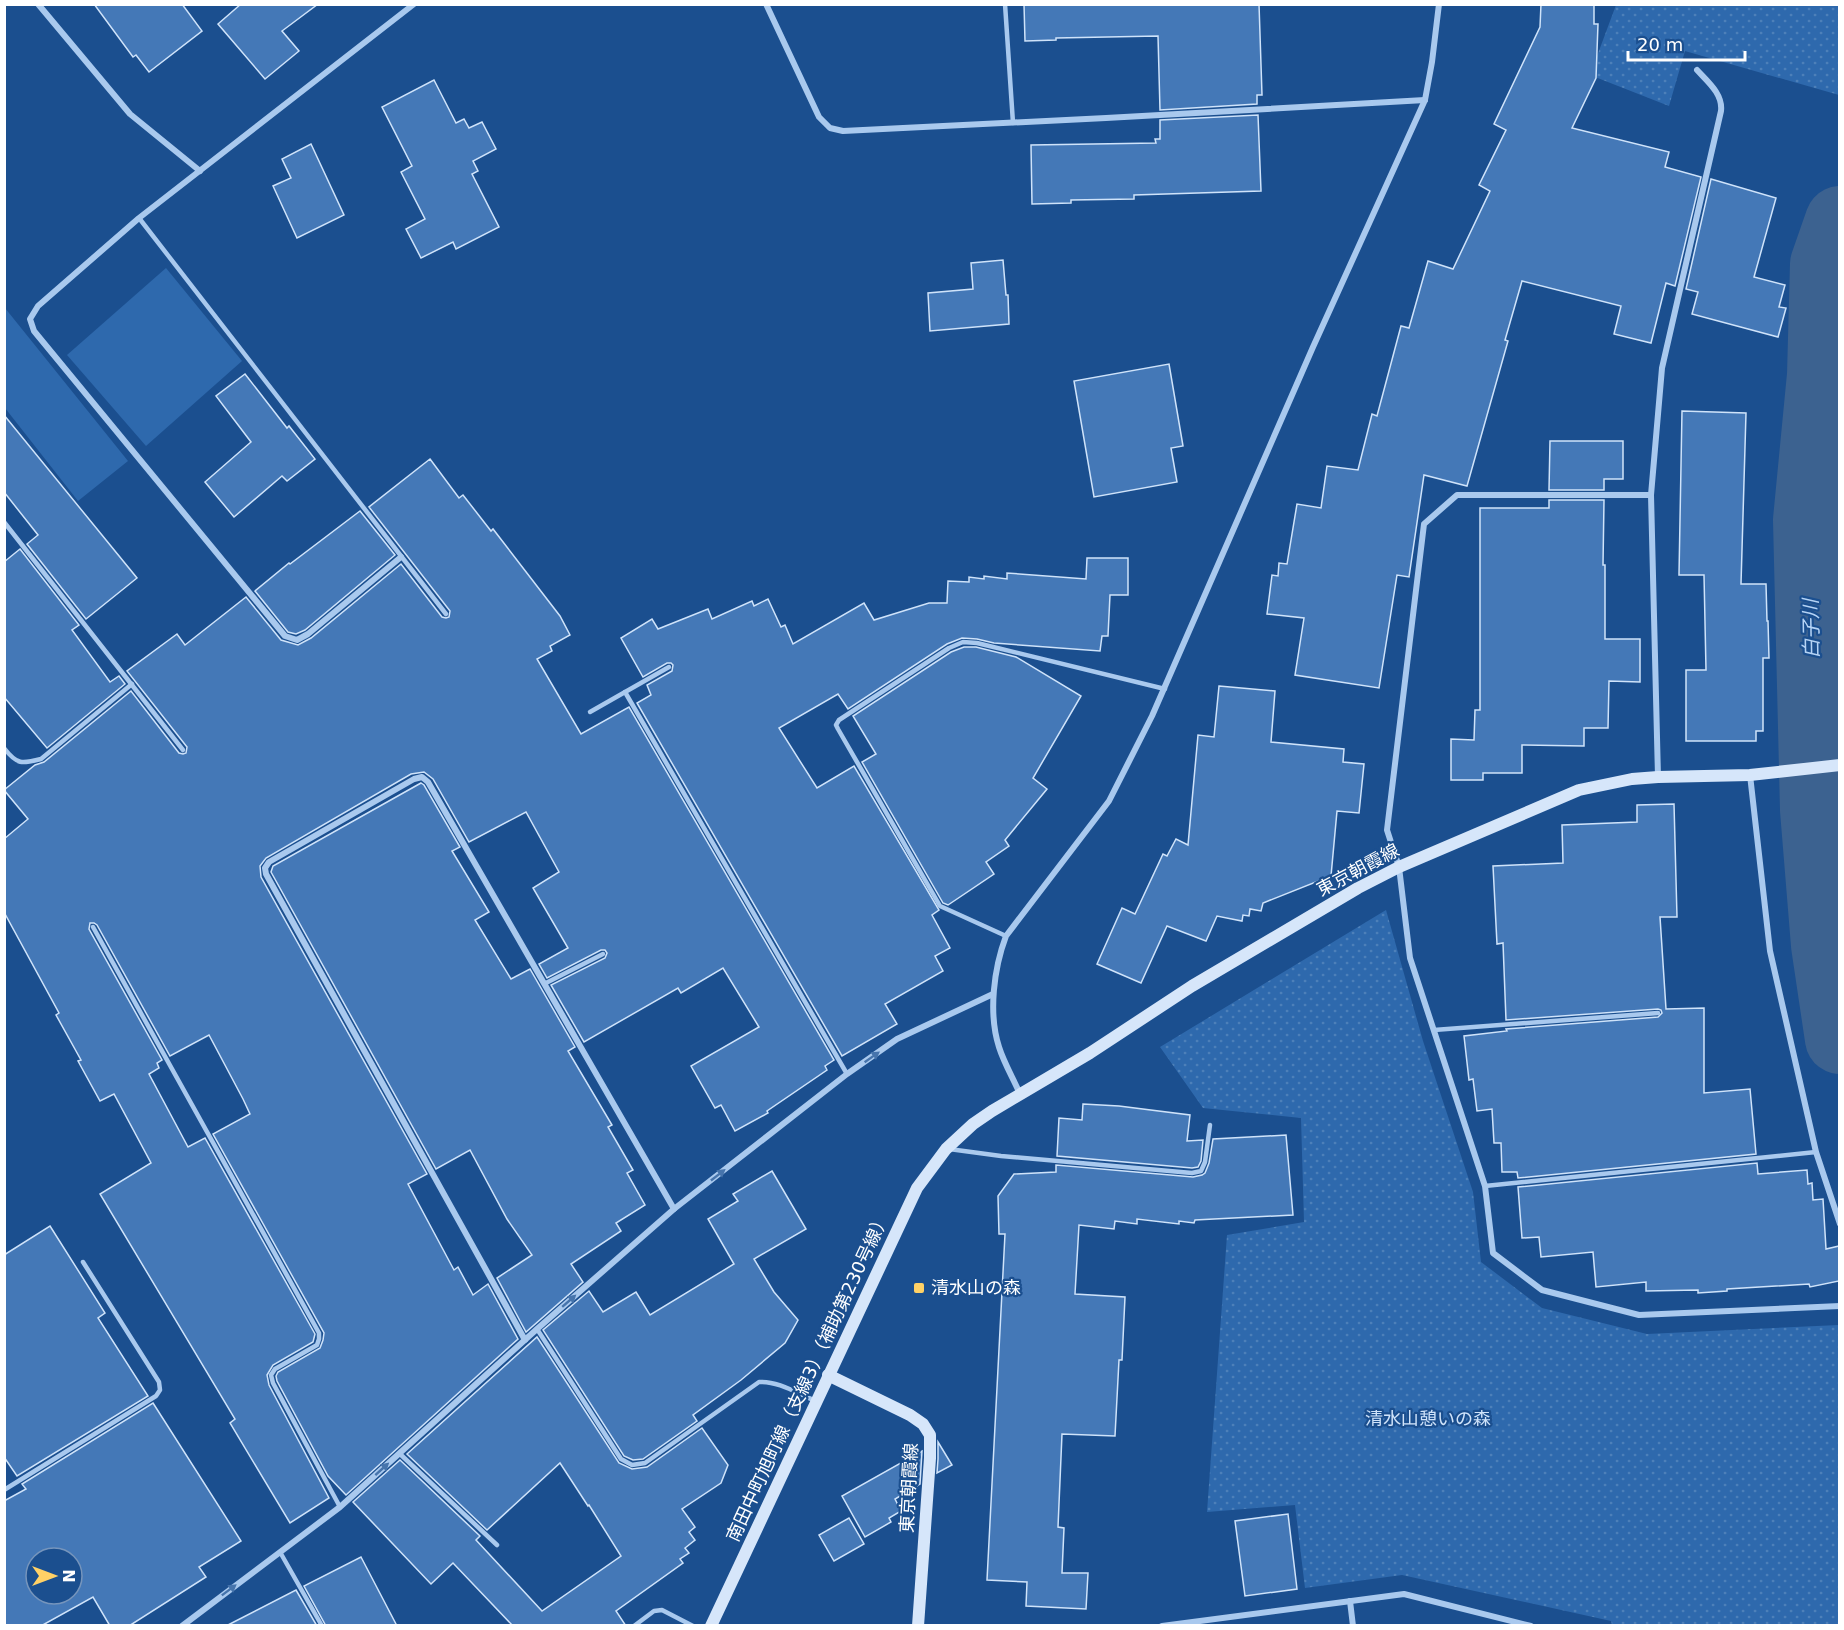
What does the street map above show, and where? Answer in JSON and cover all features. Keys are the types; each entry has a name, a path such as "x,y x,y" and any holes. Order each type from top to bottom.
{"main road":[{"name":"東京朝霞線","path":"946,1149 973,1124 1090,1053 1192,986 1358,888 1399,867 1579,790 1632,779 1750,775 1839,765"},
{"name":"南田中町旭町線（支線3）（補助第230号線）","path":"711,1626 917,1188 946,1149"},
{"name":"東京朝霞線","path":"828,1375 909,1415 923,1424 930,1435 918,1626"}],"street":[{"path":"38,4 130,114 200,171"},
{"path":"401,557 308,634 297,640 285,636 34,330 30,319 38,306 139,218 414,4"},
{"path":"766,4 819,117 830,128 843,131 1425,100"},
{"path":"1020,1094 998,1046 993,994 998,957 1006,936 1109,801 1165,689 1313,347 1425,100 1441,4"},
{"path":"1658,777 1651,495 1662,369 1722,104 1715,89 1696,70"},
{"path":"1651,495 1457,495 1424,524 1387,830 1399,867 1410,958 1485,1186 1493,1253 1542,1290 1639,1315 1839,1306"},
{"path":"1750,775 1770,951 1816,1152 1839,1224"},
{"path":"525,1340 266,874 265,868 269,862 414,779 422,777 428,782 674,1209"},
{"path":"182,1626 340,1507 674,1209 847,1074 897,1039 993,994"},
{"path":"1162,1626 1210,1622 1404,1594 1531,1626"},
{"path":"1350,1601 1353,1626"}],"lane":[{"path":"1005,4 1013,123"},
{"path":"139,218 446,614"},
{"path":"4,522 183,750"},
{"path":"1006,936 940,906 836,724 949,648 963,642 977,643 1165,689"},
{"path":"590,712 669,667"},
{"path":"4,748 18,762 26,763 41,759 132,684"},
{"path":"625,692 847,1074"},
{"path":"4,762 11,757"},
{"path":"93,927 319,1333 317,1345 275,1369 271,1375 273,1383 340,1507"},
{"path":"544,984 603,954"},
{"path":"1434,1030 1658,1013"},
{"path":"946,1149 1192,1173 1201,1171 1205,1162 1210,1125"},
{"path":"1485,1186 1816,1152"},
{"path":"4,1490 156,1396 160,1390 159,1382 83,1262"},
{"path":"537,1329 621,1459 632,1465 645,1463 759,1382 768,1381 778,1384 816,1401"},
{"path":"399,1454 497,1545"},
{"path":"280,1552 322,1626"},
{"path":"634,1626 654,1611 662,1610 693,1626"}],"green space":[{"path":"1616,5 1839,5 1839,95 1685,51 1669,106 1590,75"},
{"path":"166,268 242,361 146,446 67,355"},
{"path":"5,308 128,461 78,501 5,408"},
{"name":"清水山憩いの森","path":"1386,910 1423,1041 1473,1192 1481,1262 1542,1308 1647,1334 1839,1325 1839,1625 1612,1625 1611,1621 1402,1575 1305,1588 1295,1505 1207,1512 1227,1235 1304,1222 1301,1118 1203,1108 1160,1047"}],"building":[{"path":"94,4 182,4 202,31 149,72 136,55 133,57"},
{"path":"241,4 318,4 282,31 299,51 265,79 218,24"},
{"path":"1024,4 1259,4 1262,95 1257,95 1257,104 1160,110 1158,36 1056,38 1056,40 1025,41"},
{"path":"1541,4 1594,5 1594,24 1598,24 1596,78 1572,128 1669,152 1665,167 1701,177 1675,286 1666,283 1651,343 1614,334 1621,306 1522,281 1505,340 1508,341 1467,486 1424,475 1409,577 1397,575 1379,688 1295,675 1304,618 1267,614 1272,575 1278,576 1279,563 1287,564 1297,504 1321,508 1327,466 1358,470 1372,414 1377,416 1401,326 1409,328 1428,261 1453,269 1490,191 1479,185 1506,130 1494,124 1540,27"},
{"path":"434,80 456,123 464,119 469,128 482,122 496,149 473,161 478,171 472,174 499,227 456,249 453,242 421,258 406,229 425,219 401,172 412,166 382,107"},
{"path":"1258,115 1261,191 1134,195 1134,199 1071,200 1071,203 1032,204 1031,145 1156,143 1155,139 1160,139 1160,120"},
{"path":"311,144 344,215 297,238 273,186 291,178 282,159"},
{"path":"1711,179 1776,198 1754,277 1785,285 1779,307 1786,308 1778,337 1692,314 1698,292 1686,289"},
{"path":"1003,260 1009,324 930,331 928,293 973,289 971,263"},
{"path":"1169,364 1183,446 1171,448 1177,482 1094,497 1074,381"},
{"path":"245,374 287,428 289,426 315,459 287,481 282,476 234,517 205,482 251,442 216,396"},
{"path":"1682,411 1746,413 1741,584 1766,584 1768,621 1769,658 1763,658 1763,731 1756,731 1756,741 1686,741 1686,670 1706,670 1704,575 1679,575"},
{"path":"4,415 137,578 86,619 27,544 38,535 4,492"},
{"path":"1550,441 1623,441 1623,479 1604,479 1604,490 1549,490"},
{"path":"430,459 459,498 463,495 491,531 493,529 560,616 570,635 550,646 552,651 537,659 581,734 629,707 834,1060 825,1066 827,1070 767,1111 768,1113 735,1131 721,1105 715,1108 691,1066 759,1027 723,968 681,993 678,988 584,1042 551,985 605,958 607,953 601,950 547,978 539,964 568,948 533,888 559,872 526,812 469,842 433,779 424,772 411,774 266,858 260,866 261,877 427,1174 408,1184 454,1270 458,1267 473,1295 488,1284 518,1339 346,1495 328,1476 276,1376 278,1372 320,1348 324,1333 213,1134 250,1114 209,1035 170,1056 97,925 90,923 89,929 162,1060 157,1063 159,1068 149,1074 188,1147 205,1138 315,1334 313,1342 273,1365 267,1375 269,1385 329,1498 290,1523 230,1423 235,1419 100,1194 151,1163 114,1094 100,1101 56,1015 59,1013 4,912 4,839 28,819 4,790 35,765 44,762 131,691 179,753 186,753 187,747 127,671 177,634 185,645 246,597 281,640 298,645 311,638 401,564 442,617 449,617 450,611 369,507"},
{"path":"1549,500 1604,500 1605,639 1640,639 1640,682 1609,681 1608,728 1584,728 1584,746 1522,745 1522,773 1483,773 1483,780 1451,780 1451,739 1474,740 1475,710 1480,710 1480,508 1549,508"},
{"path":"360,511 395,555 305,630 296,634 288,632 255,591"},
{"path":"20,549 79,625 72,630 110,682 119,676 125,684 47,748 4,697 4,562"},
{"path":"1087,558 1128,558 1128,595 1110,595 1108,636 1102,636 1100,651 994,643 962,638 947,644 848,709 838,694 779,728 817,788 854,766 939,910 932,915 950,948 935,956 943,971 885,1004 897,1024 842,1056 637,703 651,695 647,685 672,671 673,665 667,663 643,677 621,638 652,619 658,629 708,609 712,619 752,601 754,606 768,599 781,627 785,625 793,644 864,603 874,620 929,603 947,603 948,581 969,582 969,577 984,579 984,576 1007,579 1007,573 1086,579"},
{"path":"964,647 976,647 1016,657 1081,696 1033,778 1047,789 1005,840 1009,846 986,862 994,874 948,905 943,903 862,762 876,754 853,716 951,652"},
{"path":"1219,686 1275,691 1271,742 1344,749 1343,762 1364,764 1359,813 1337,811 1331,876 1263,903 1261,911 1250,909 1249,916 1243,915 1242,921 1217,916 1206,941 1167,926 1141,983 1097,964 1122,908 1135,914 1163,854 1167,856 1176,839 1188,845 1198,735 1214,737"},
{"path":"421,783 460,847 452,851 489,912 475,920 511,979 530,969 575,1047 568,1051 612,1125 608,1127 633,1170 627,1173 645,1205 616,1223 621,1231 571,1264 583,1282 526,1332 497,1278 532,1255 507,1219 470,1150 436,1169 271,872 273,866"},
{"path":"1674,804 1677,917 1660,917 1666,1009 1704,1008 1704,1093 1750,1089 1756,1154 1518,1178 1517,1172 1502,1172 1501,1143 1494,1143 1492,1109 1477,1111 1473,1079 1469,1080 1464,1036 1507,1031 1506,1029 1658,1017 1662,1013 1658,1009 1506,1020 1503,943 1497,944 1493,866 1563,863 1562,825 1637,822 1637,805"},
{"path":"1083,1104 1190,1115 1187,1141 1203,1140 1201,1161 1198,1167 1057,1156 1059,1118 1082,1120"},
{"path":"1286,1135 1293,1215 1195,1220 1194,1223 1179,1221 1179,1224 1137,1219 1137,1224 1115,1221 1114,1229 1079,1225 1075,1294 1125,1297 1115,1436 1062,1434 1058,1527 1064,1528 1062,1573 1088,1573 1086,1609 1026,1606 1027,1582 987,1580 1005,1234 999,1234 998,1196 1014,1174 1056,1172 1056,1165 1193,1177 1205,1173 1213,1139"},
{"path":"1757,1163 1758,1174 1807,1170 1808,1184 1812,1183 1813,1200 1823,1199 1826,1249 1839,1246 1839,1281 1810,1287 1809,1284 1698,1293 1698,1290 1646,1291 1646,1282 1596,1287 1593,1252 1541,1257 1539,1237 1522,1238 1518,1187"},
{"path":"772,1171 806,1229 754,1259 774,1292 798,1320 785,1343 741,1380 693,1415 697,1421 643,1459 633,1460 624,1456 543,1330 589,1291 603,1312 636,1292 650,1315 734,1264 708,1219 738,1201 733,1194"},
{"path":"50,1226 105,1313 98,1318 148,1396 17,1476 4,1457 4,1255"},
{"path":"537,1337 619,1463 632,1469 647,1467 702,1428 728,1465 721,1483 682,1509 695,1527 689,1532 695,1540 685,1548 689,1553 680,1559 683,1563 616,1611 626,1626 513,1626 453,1563 431,1584 353,1502 400,1460 480,1536 476,1540 542,1611 621,1556 560,1463 487,1530 407,1454"},
{"path":"153,1403 241,1541 199,1567 206,1577 129,1626 110,1626 93,1597 84,1602 84,1546 24,1546 24,1606 77,1606 41,1626 4,1626 4,1501 26,1489 22,1484"},
{"path":"938,1442 952,1465 937,1473 938,1459"},
{"path":"922,1451 920,1484 895,1499 901,1511 889,1518 891,1522 865,1537 842,1496"},
{"path":"1288,1514 1297,1589 1245,1596 1235,1521"},
{"path":"849,1518 864,1544 834,1561 819,1535"},
{"path":"361,1557 397,1626 326,1626 304,1586"},
{"path":"296,1590 317,1626 226,1626"}],"waterway":[{"name":"白子川","path":"1840,221 1825,264 1822,375 1808,520 1815,810 1826,945 1840,1039"}],"place":[{"name":"清水山の森","path":"919,1288"}]}
